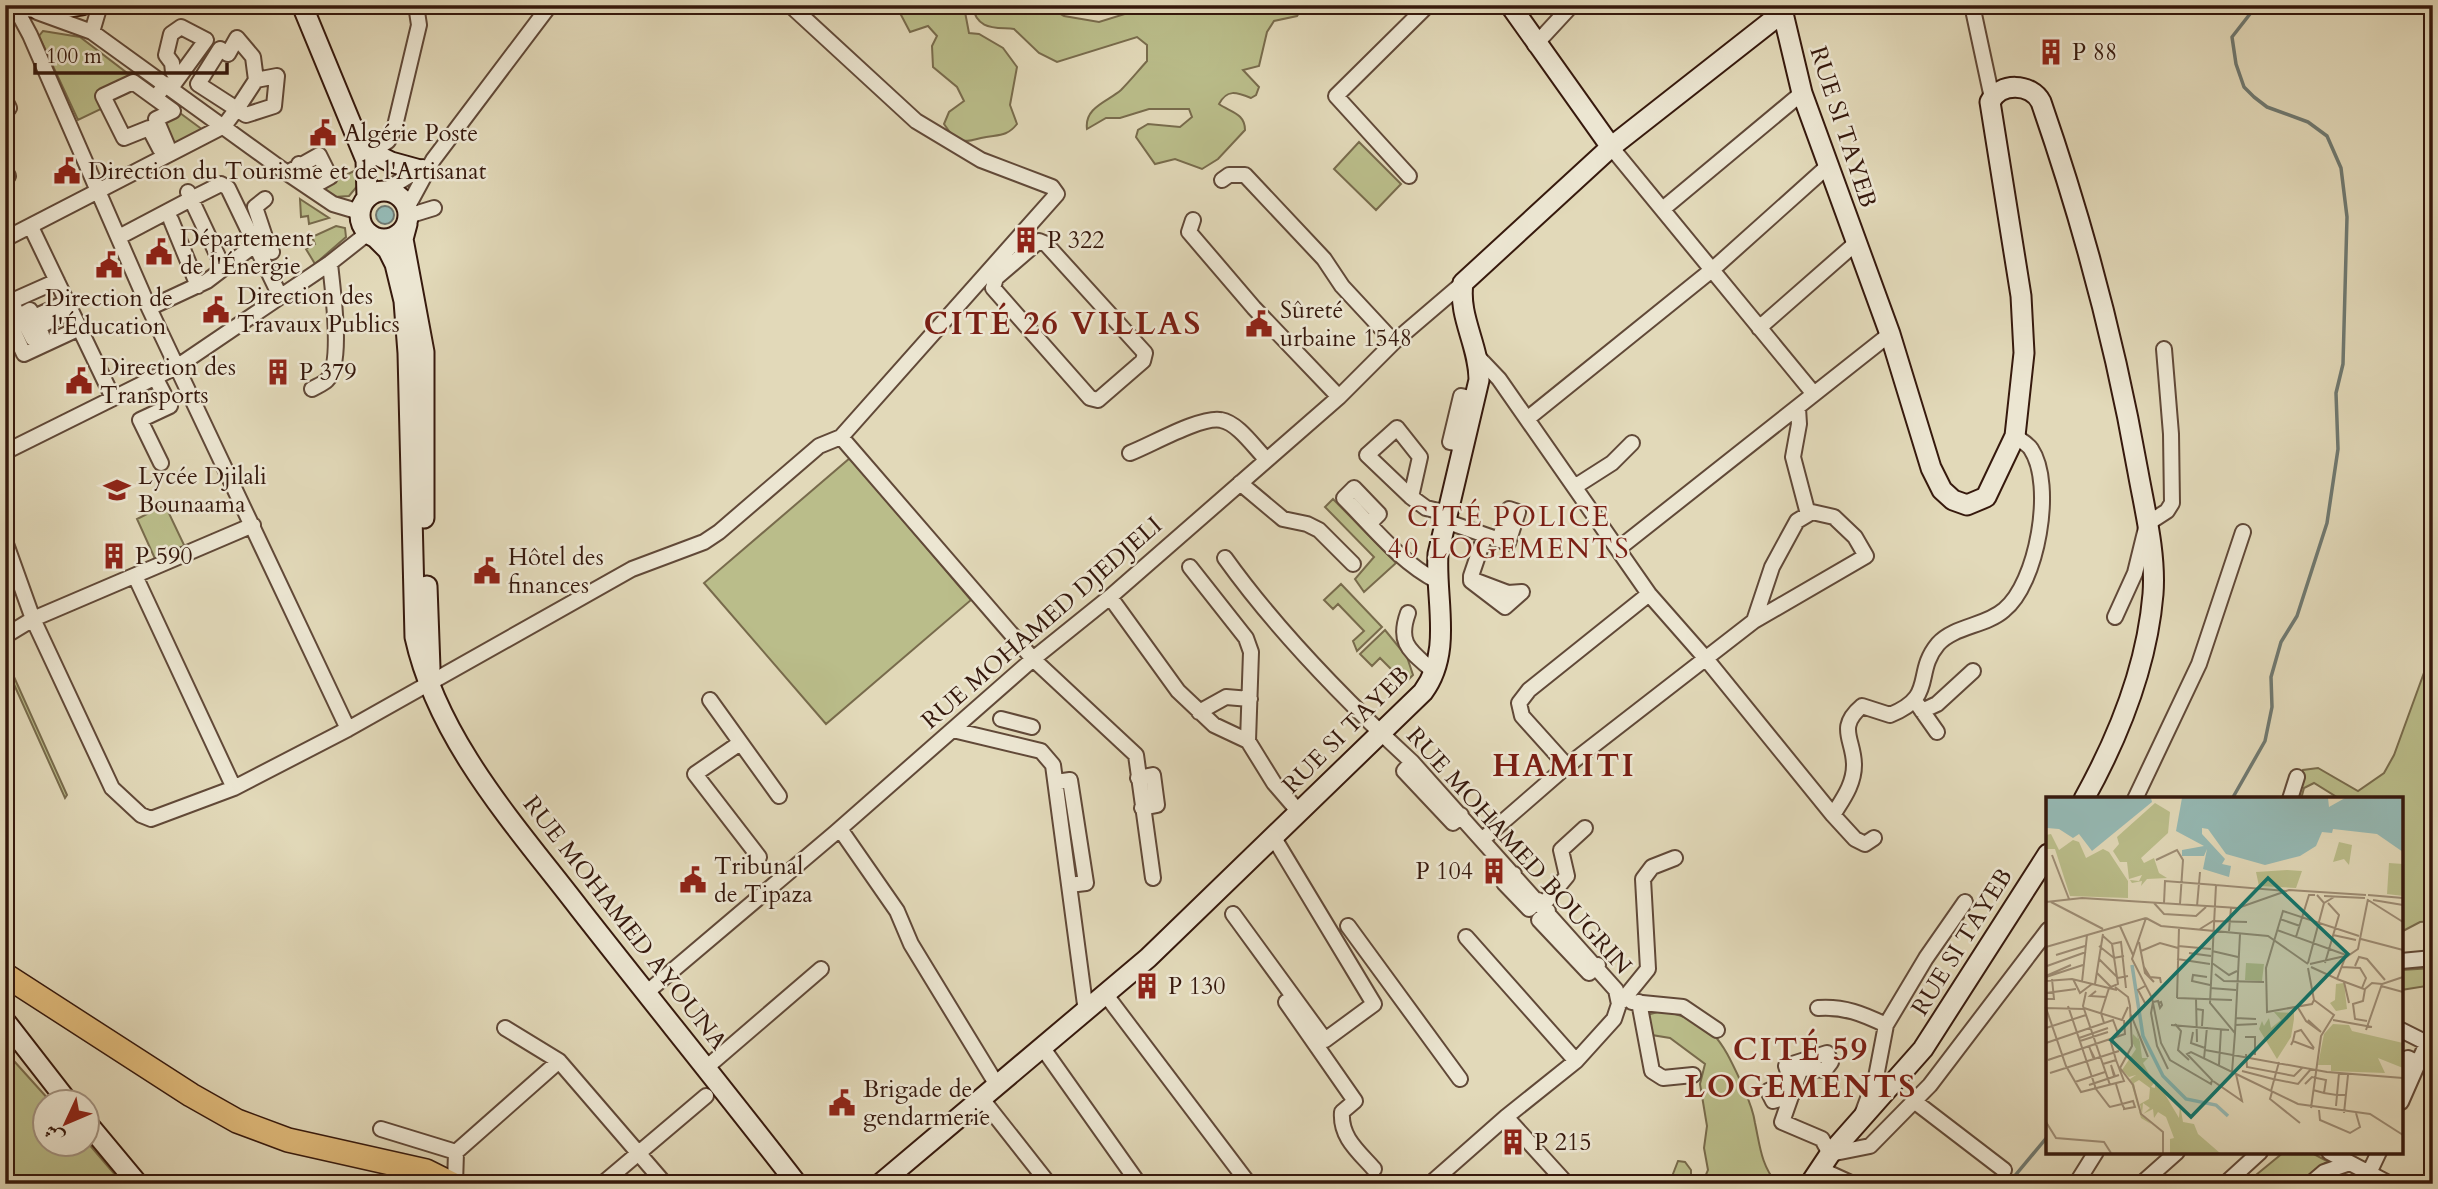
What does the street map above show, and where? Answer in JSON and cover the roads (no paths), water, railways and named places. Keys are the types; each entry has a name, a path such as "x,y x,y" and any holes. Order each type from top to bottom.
{"main road":[{"path":"18,7 82,5"},
{"path":"302,5 366,160 373,198"},
{"path":"317,5 373,152 373,198 363,227 372,236 398,235 407,216"},
{"path":"1510,5 1535,45 1611,147"},
{"name":"RUE SI TAYEB","path":"880,1184 1106,995 1214,897 1380,733 1416,701 1435,673 1441,625 1437,581 1446,517 1475,399 1479,358 1462,305 1464,283 1611,147 1782,9 1802,93 1890,334 1931,468 1948,495 1967,505 1986,497 2015,436 2024,353 2021,296 1989,107 1992,98"},
{"path":"1992,98 2000,91 2020,88 2032,92 2041,102 2084,234 2126,407 2147,524 2153,590 2148,632 2130,701 2085,797"},
{"path":"373,152 426,165"},
{"path":"373,198 399,196 407,216 403,239 424,352 424,513 430,683"},
{"name":"RUE MOHAMED AYOUNA","path":"372,236 388,250 395,264 404,300 408,352 415,637 420,662 463,753 646,993 707,1066 797,1184"},
{"name":"RUE SI TAYEB","path":"1820,1169 1923,1049 2046,857"},
{"path":"5,975 191,1095 237,1121 288,1140 426,1171 454,1184"},
{"path":"5,1021 58,1088"},
{"path":"102,1141 138,1184"}],"street":[{"path":"92,32 100,5"},
{"path":"373,152 388,141 394,130 419,25 416,5"},
{"path":"407,216 426,165 550,5"},
{"path":"5,541 33,619 112,788 141,815 157,818 234,788 348,729 632,569 704,542 819,446 841,437 1057,194 1052,187 981,160 916,121 790,5"},
{"path":"1409,176 1336,96 1428,5"},
{"path":"1535,45 1573,5"},
{"path":"1972,5 1992,98"},
{"path":"18,7 92,32 172,83 224,126 293,168 333,204 373,198 426,165"},
{"path":"18,7 149,308 348,729"},
{"path":"5,239 99,194 224,126 236,110 256,80 253,57 237,38 228,54 219,49 198,84 236,110 246,115 274,106 277,76 256,80"},
{"path":"133,82 155,98 173,111 156,119 167,145 160,149 149,128 124,138 103,96 133,82"},
{"path":"155,98 172,83"},
{"path":"1664,208 1802,93"},
{"path":"5,100 9,108 5,109"},
{"path":"1611,147 1664,208 1814,394"},
{"path":"1527,419 1713,269 1828,166"},
{"path":"5,171 8,176 5,178"},
{"path":"1222,180 1229,175 1245,175 1324,258 1342,286 1394,342"},
{"path":"119,237 189,196 218,185 226,186 260,241 272,252"},
{"path":"189,196 223,267"},
{"path":"265,200 255,207 260,241 280,296"},
{"path":"407,216 434,208"},
{"path":"171,220 198,286"},
{"path":"1193,220 1189,232 1254,309 1339,397"},
{"path":"1028,225 1039,241 1046,244 1145,353 1143,361 1098,400 1090,398 993,288 996,278 1039,241"},
{"path":"31,227 113,398"},
{"path":"5,452 178,366 372,236"},
{"path":"149,308 198,286 260,241"},
{"path":"1759,328 1856,243"},
{"path":"312,389 328,380 333,366 336,343 330,263"},
{"path":"57,281 12,302 15,309 5,313 24,354 80,328"},
{"name":"RUE MOHAMED DJEDJELI","path":"646,993 840,829 1033,659 1110,597 1339,397 1394,342 1464,283"},
{"path":"1618,549 1775,422 1798,408 1890,334"},
{"path":"2115,617 2135,573 2147,524 2167,511 2174,489 2164,349"},
{"path":"1479,358 1499,379 1649,594 1855,839 1865,844 1874,838"},
{"path":"155,377 170,406 140,420 161,463"},
{"path":"1798,408 1799,424 1793,457 1808,514"},
{"path":"1130,453 1207,420 1223,420 1236,428 1266,459"},
{"path":"1411,497 1420,457 1397,429 1367,455 1411,497 1426,508 1492,537 1471,579"},
{"path":"1919,706 1936,647 1943,639 2004,610 2016,598 2029,571 2040,524 2042,499 2039,469 2031,448 2015,436"},
{"path":"841,437 1033,659 1132,749 1139,762 1138,778 1153,878"},
{"path":"1576,486 1612,463 1632,443"},
{"path":"1240,483 1283,519 1307,524 1319,530 1353,564"},
{"path":"1483,839 1567,766 1754,621 1866,556 1855,537 1834,517 1818,512 1808,514 1797,521 1783,543 1754,621"},
{"path":"1369,524 1415,569 1437,581"},
{"path":"5,636 33,619 136,578 253,525"},
{"path":"2136,797 2199,664 2243,531"},
{"name":"RUE MOHAMED BOUGRIN","path":"1226,558 1281,626 1380,733 1412,762 1404,771 1452,823 1465,820 1483,839 1514,874 1504,883 1529,909 1543,906 1539,920 1589,973 1598,965 1615,987 1621,1001"},
{"path":"1190,567 1246,638 1251,652 1248,741"},
{"path":"136,578 234,788"},
{"path":"1567,766 1522,716 1519,703 1530,690 1649,594"},
{"path":"1110,597 1178,691 1214,725 1248,741 1274,783 1299,812"},
{"path":"1408,613 1402,629 1404,641 1435,673"},
{"path":"1833,815 1849,790 1854,765 1846,732 1850,718 1862,706 1890,715 1919,706 1937,704 1972,671"},
{"path":"1199,712 1226,697 1250,699"},
{"path":"710,700 779,796"},
{"path":"1919,706 1937,732"},
{"path":"1001,719 1025,726 1013,744"},
{"path":"953,730 1045,754 1054,765 1086,1012"},
{"path":"740,743 695,774 760,857"},
{"path":"2291,797 2297,777"},
{"path":"1465,820 1462,831 1486,857 1493,851"},
{"path":"1543,906 1567,876 1561,850 1584,828"},
{"path":"840,829 897,911 912,944 997,1085"},
{"path":"1274,838 1374,1004"},
{"path":"1430,1184 1506,1116 1576,1061 1614,1019 1621,1001 1648,969 1643,879 1652,867 1675,858"},
{"path":"1214,897 1355,1101 1342,1112 1341,1123 1345,1136 1374,1169"},
{"path":"1860,1120 1877,1077 1886,1025 1926,958 1965,902"},
{"path":"1233,914 1325,1040 1395,987"},
{"path":"1348,926 1460,1079"},
{"path":"1820,1169 1870,1146 1930,1085 2046,933"},
{"path":"1466,937 1576,1061"},
{"path":"2403,961 2433,958"},
{"path":"707,1066 821,969"},
{"path":"1106,995 1249,1184"},
{"path":"1621,1001 1683,1007 1717,1030"},
{"path":"1639,1002 1654,1073 1663,1078 1693,1075"},
{"path":"1818,1008 1834,1007 1858,1012 1886,1025"},
{"path":"505,1028 559,1061 665,1184"},
{"path":"2403,1031 2427,1043 2403,1097"},
{"path":"1042,1047 1139,1184"},
{"path":"1792,1095 1773,1101 1768,1091 1791,1081 1786,1066 1827,1053 1831,1062 1825,1070 1801,1068 1792,1095 1782,1122 1822,1139 1820,1169"},
{"path":"2403,1067 2407,1058 2418,1063"},
{"path":"454,1184 456,1152 559,1061"},
{"path":"602,1184 706,1096"},
{"path":"982,1099 1049,1184"},
{"path":"1914,1101 2004,1170"},
{"path":"1506,1116 1567,1184"},
{"path":"381,1129 456,1152"},
{"path":"2076,1184 2095,1154"},
{"path":"2141,1184 2175,1154"},
{"path":"2225,1184 2258,1154"},
{"path":"2333,1154 2390,1184"},
{"path":"2369,1173 2378,1154"},
{"path":"2310,1184 2324,1172 2350,1163"},
{"path":"1820,1169 1853,1184"}],"water":[{"path":"385,206 391,209 394,215 391,221 385,224 379,221 376,215 379,209"}],"waterway":[{"path":"2233,797 2265,741 2272,707 2271,677 2281,642 2297,616 2327,523 2338,449 2336,393 2343,364 2347,217 2341,168 2327,136 2308,122 2267,107 2244,87 2236,64 2232,37 2257,5"},
{"path":"2008,1184 2046,1138"}],"place":[{"name":"P 88","path":"2051,52"},
{"name":"Algérie Poste","path":"323,133"},
{"name":"Direction du Tourisme et de l'Artisanat","path":"67,171"},
{"name":"P 322","path":"1026,240"},
{"name":"Département de l'Énergie","path":"159,252"},
{"name":"Direction de l'Éducation","path":"109,265"},
{"name":"Direction des Travaux Publics","path":"216,310"},
{"name":"Sûreté urbaine 1548","path":"1259,324"},
{"name":"P 379","path":"278,372"},
{"name":"Direction des Transports","path":"79,381"},
{"name":"Lycée Djilali Bounaama","path":"117,490"},
{"name":"P 590","path":"114,556"},
{"name":"Hôtel des finances","path":"487,571"},
{"name":"P 104","path":"1494,871"},
{"name":"Tribunal de Tipaza","path":"693,880"},
{"name":"P 130","path":"1147,986"},
{"name":"Brigade de gendarmerie","path":"842,1103"},
{"name":"P 215","path":"1513,1142"}],"district":[{"name":"CITÉ 26 VILLAS","path":"1063,324"},
{"name":"CITÉ POLICE 40 LOGEMENTS","path":"1509,533"},
{"name":"HAMITI","path":"1564,766"},
{"name":"CITÉ 59 LOGEMENTS","path":"1801,1068"}]}
